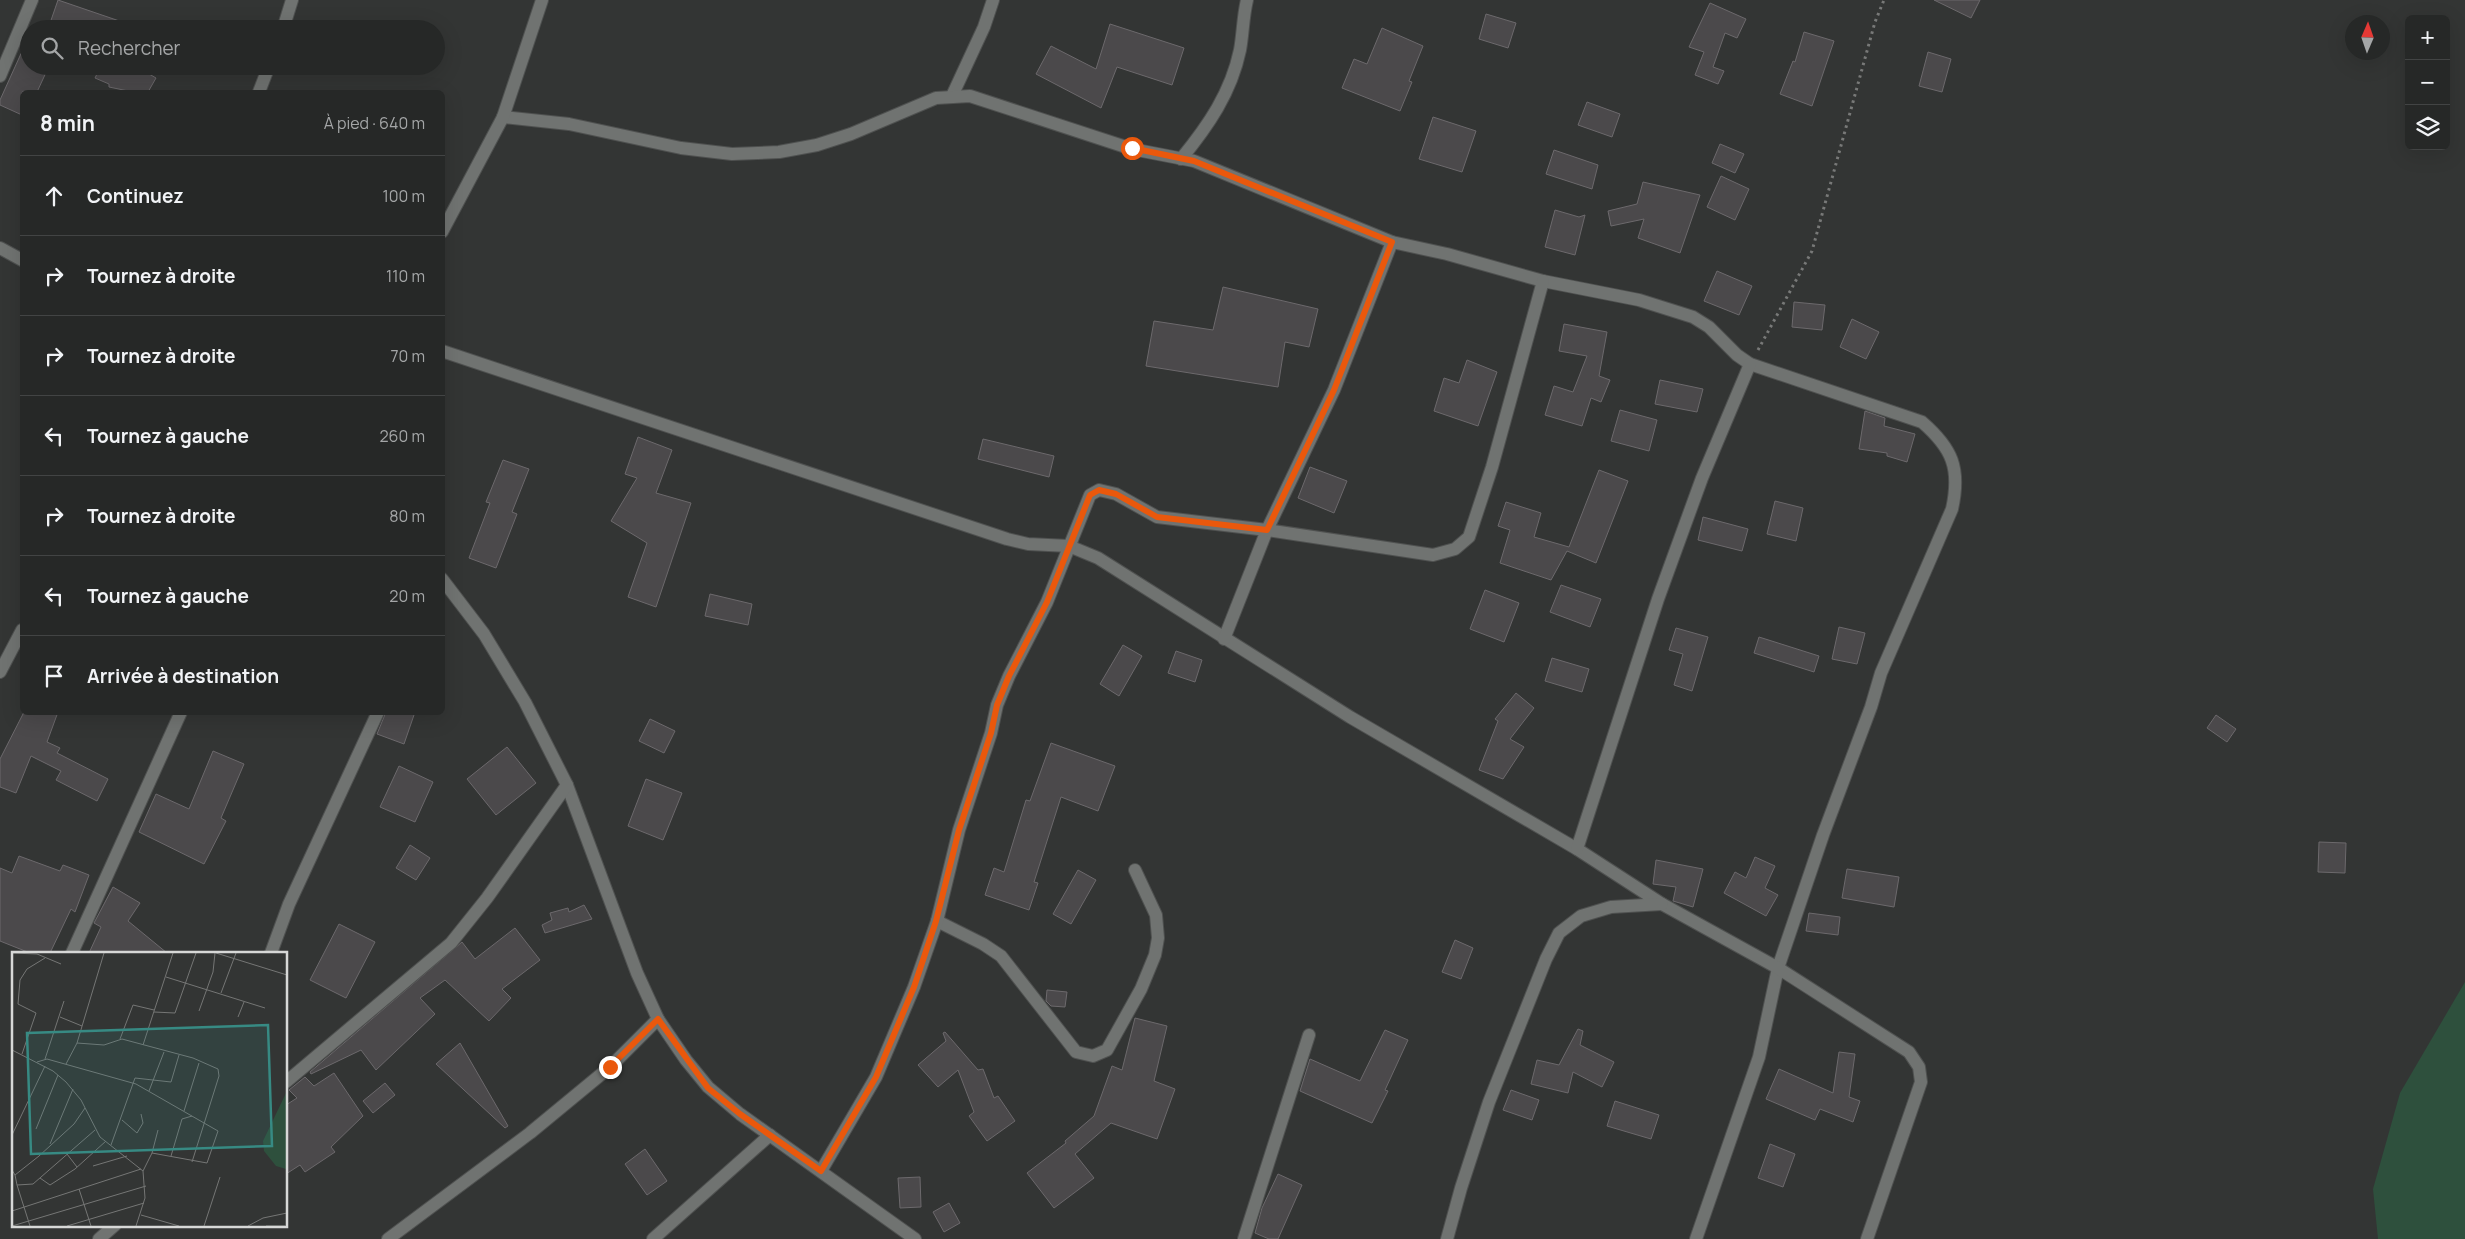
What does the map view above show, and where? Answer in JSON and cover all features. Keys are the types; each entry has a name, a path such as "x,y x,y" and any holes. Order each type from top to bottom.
{"street":[{"path":"24,20 32,0"},
{"path":"286,20 292,0"},
{"path":"445,226 503,118 542,0"},
{"path":"952,96 984,27 993,0"},
{"path":"1181,159 1218,110 1230,83 1240,50 1247,0"},
{"path":"0,76 20,28"},
{"path":"259,90 265,75"},
{"path":"503,118 569,124 681,148 732,154 779,152 817,145 851,134 936,98 970,96 1132,148 1201,164 1392,242 1544,281 1638,300 1693,317 1710,327 1737,355 1750,364 1922,422 1948,449 1956,479 1952,509 1881,673 1871,707 1823,834 1778,968 1759,1057 1696,1239"},
{"path":"1224,639 1267,530 1334,390 1392,242"},
{"path":"0,248 20,259"},
{"path":"821,1171 876,1077 914,987 936,921 959,830 991,733 997,705 1009,676 1047,602 1090,495 1099,490 1116,494 1157,517 1267,530 1434,555 1455,549 1470,537 1492,467 1544,281"},
{"path":"445,352 1007,539 1028,544 1069,546 1098,558 1350,717 1577,849 1662,904 1778,968 1909,1052 1919,1067 1920,1082 1867,1239"},
{"path":"1577,849 1658,599 1702,478 1750,364"},
{"path":"445,585 489,642 525,702 566,785 637,973 658,1019 708,1088 915,1239"},
{"path":"0,672 20,634"},
{"path":"72,952 180,715"},
{"path":"271,952 289,904 377,715"},
{"path":"288,1080 451,943 487,898 566,785"},
{"path":"936,921 983,944 1001,956 1076,1052 1093,1056 1107,1050 1141,989 1156,956 1158,938 1156,915 1135,870"},
{"path":"1447,1239 1461,1188 1490,1102 1546,958 1560,933 1581,916 1611,907 1662,904"},
{"path":"388,1239 544,1121 610,1067 658,1019"},
{"path":"1244,1239 1309,1035"},
{"path":"653,1239 770,1135"},
{"path":"99,1239 114,1226"}],"path":[{"path":"1750,364 1812,251 1875,22 1884,0"}],"green space":[{"path":"2465,982 2465,1239 2378,1239 2373,1189 2400,1093"}],"building":[{"path":"58,0 116,20 51,20"},
{"path":"1934,0 1980,0 1971,18"},
{"path":"1710,3 1746,19 1737,38 1725,33 1713,67 1724,71 1718,84 1695,75 1704,52 1689,47"},
{"path":"1486,14 1516,23 1508,48 1479,39"},
{"path":"1110,24 1184,48 1172,85 1117,67 1101,108 1036,74 1051,46 1096,69"},
{"path":"1382,28 1423,46 1409,81 1412,82 1400,111 1342,88 1354,59 1367,64"},
{"path":"1804,32 1834,41 1812,106 1780,94 1793,61 1795,62"},
{"path":"1928,52 1951,59 1942,92 1919,86"},
{"path":"20,56 20,75 45,75 38,90 20,90 20,114 0,105 0,100"},
{"path":"96,75 151,75 156,78 149,90 123,90 109,87 109,84 95,78"},
{"path":"1587,102 1620,114 1612,137 1578,125"},
{"path":"1433,117 1476,131 1462,172 1419,159"},
{"path":"1720,144 1744,154 1735,173 1712,163"},
{"path":"1554,150 1598,165 1592,189 1546,174"},
{"path":"1721,176 1749,189 1735,220 1707,207"},
{"path":"1643,182 1700,195 1680,253 1638,238 1644,219 1611,226 1608,211 1637,204"},
{"path":"1555,210 1579,217 1585,215 1575,255 1545,247"},
{"path":"1717,271 1752,286 1739,315 1704,301"},
{"path":"1223,287 1318,309 1309,347 1285,342 1278,387 1146,366 1154,321 1213,330"},
{"path":"1794,302 1825,305 1822,330 1792,327"},
{"path":"1852,319 1879,332 1866,359 1840,347"},
{"path":"1564,324 1607,332 1599,376 1610,380 1601,402 1591,398 1582,426 1545,415 1554,386 1573,392 1587,356 1559,351"},
{"path":"1467,360 1497,372 1478,426 1434,411 1444,378 1459,383"},
{"path":"1660,380 1703,389 1697,412 1655,404"},
{"path":"1620,410 1657,420 1649,451 1611,441"},
{"path":"1865,411 1885,418 1884,426 1915,434 1907,462 1887,456 1887,453 1859,449"},
{"path":"638,437 672,450 656,493 691,503 656,607 628,597 647,543 611,521 637,478 625,474"},
{"path":"983,439 1054,456 1049,477 978,459"},
{"path":"503,460 529,469 512,512 517,514 496,568 469,558 490,503 486,502"},
{"path":"1310,467 1347,481 1334,513 1298,498"},
{"path":"1599,470 1628,481 1596,563 1567,551 1551,580 1500,563 1510,530 1498,526 1506,502 1541,513 1534,537 1569,547"},
{"path":"1775,501 1803,508 1796,541 1767,534"},
{"path":"1703,517 1748,529 1742,551 1698,540"},
{"path":"1561,585 1601,599 1590,627 1550,612"},
{"path":"1485,590 1519,603 1504,642 1470,629"},
{"path":"710,594 752,604 748,625 705,616"},
{"path":"1839,627 1865,633 1857,664 1832,659"},
{"path":"1676,628 1708,637 1692,691 1674,685 1683,654 1669,650"},
{"path":"1759,637 1819,656 1814,672 1754,653"},
{"path":"1123,645 1142,656 1119,696 1100,684"},
{"path":"1176,651 1202,660 1195,682 1168,673"},
{"path":"1552,658 1589,669 1582,692 1545,681"},
{"path":"1516,693 1534,708 1510,739 1524,747 1503,779 1479,770 1498,721 1495,719"},
{"path":"22,715 57,715 47,742 60,748 57,753 108,779 97,801 56,780 61,771 31,756 16,793 0,787 0,759"},
{"path":"385,715 414,715 404,744 377,734"},
{"path":"2216,715 2236,729 2227,742 2207,728"},
{"path":"650,719 675,731 664,753 639,741"},
{"path":"1051,743 1115,766 1098,811 1061,797 1034,882 1038,883 1029,910 985,895 994,868 1004,872 1026,800 1030,801"},
{"path":"507,747 536,783 496,815 467,779"},
{"path":"213,751 244,764 221,818 226,821 204,864 139,832 156,794 189,809"},
{"path":"399,766 433,782 415,822 380,807"},
{"path":"646,779 682,793 663,840 628,826"},
{"path":"2319,842 2346,843 2345,873 2318,872"},
{"path":"410,845 430,858 416,880 396,868"},
{"path":"19,856 60,871 63,865 89,875 75,912 71,909 50,952 28,952 0,941 0,868 12,873"},
{"path":"1755,857 1775,866 1765,888 1778,895 1766,916 1724,893 1735,872 1746,878"},
{"path":"1656,860 1703,869 1693,907 1673,901 1676,887 1653,884"},
{"path":"1847,869 1899,877 1894,907 1842,898"},
{"path":"1078,870 1096,880 1071,924 1053,914"},
{"path":"113,887 140,903 128,921 166,952 89,952 101,927 94,923"},
{"path":"584,905 592,919 545,933 542,925 552,920 550,913 568,908 569,912"},
{"path":"1809,913 1840,917 1838,935 1806,931"},
{"path":"339,924 375,942 346,998 310,980"},
{"path":"515,928 540,960 502,989 511,998 489,1021 445,980 420,998 435,1014 376,1070 361,1050 311,1074 310,1072 462,942 475,959"},
{"path":"1455,940 1473,948 1461,979 1442,972"},
{"path":"1047,990 1067,992 1065,1007 1051,1006 1046,1001"},
{"path":"1135,1018 1167,1026 1154,1081 1175,1089 1157,1139 1111,1123 1075,1154 1094,1178 1054,1208 1027,1173 1066,1143 1065,1141 1094,1116 1112,1066 1122,1070"},
{"path":"1578,1029 1583,1031 1580,1045 1614,1062 1602,1087 1573,1072 1568,1093 1531,1084 1537,1060 1559,1065"},
{"path":"1385,1030 1408,1040 1385,1090 1388,1091 1372,1123 1300,1091 1310,1059 1360,1081"},
{"path":"945,1032 978,1070 983,1069 994,1098 998,1096 1015,1121 987,1141 969,1116 974,1112 958,1070 938,1087 918,1065 946,1041 943,1033"},
{"path":"460,1043 508,1126 505,1128 436,1064"},
{"path":"1839,1052 1855,1054 1849,1097 1860,1101 1853,1122 1820,1109 1815,1120 1766,1099 1779,1069 1833,1093"},
{"path":"334,1073 363,1116 331,1147 335,1152 305,1172 300,1165 288,1173 288,1104 297,1098 289,1090 305,1077 314,1086"},
{"path":"385,1083 395,1095 373,1113 363,1101"},
{"path":"1511,1090 1539,1100 1532,1120 1503,1110"},
{"path":"1615,1101 1659,1115 1651,1139 1607,1126"},
{"path":"1770,1144 1795,1154 1783,1187 1758,1178"},
{"path":"645,1149 667,1181 647,1195 625,1164"},
{"path":"1278,1174 1302,1185 1278,1239 1269,1239 1255,1233 1262,1208"},
{"path":"920,1177 921,1207 900,1208 898,1178"},
{"path":"949,1203 960,1223 944,1232 933,1212"}],"route":[{"path":"610,1067 658,1019 708,1088 740,1114 821,1171 876,1077 914,987 936,921 959,830 991,733 997,705 1009,676 1047,602 1090,495 1099,490 1116,494 1145,512 1157,517 1267,530 1334,390 1392,242 1267,193 1194,161 1132,148"}]}
